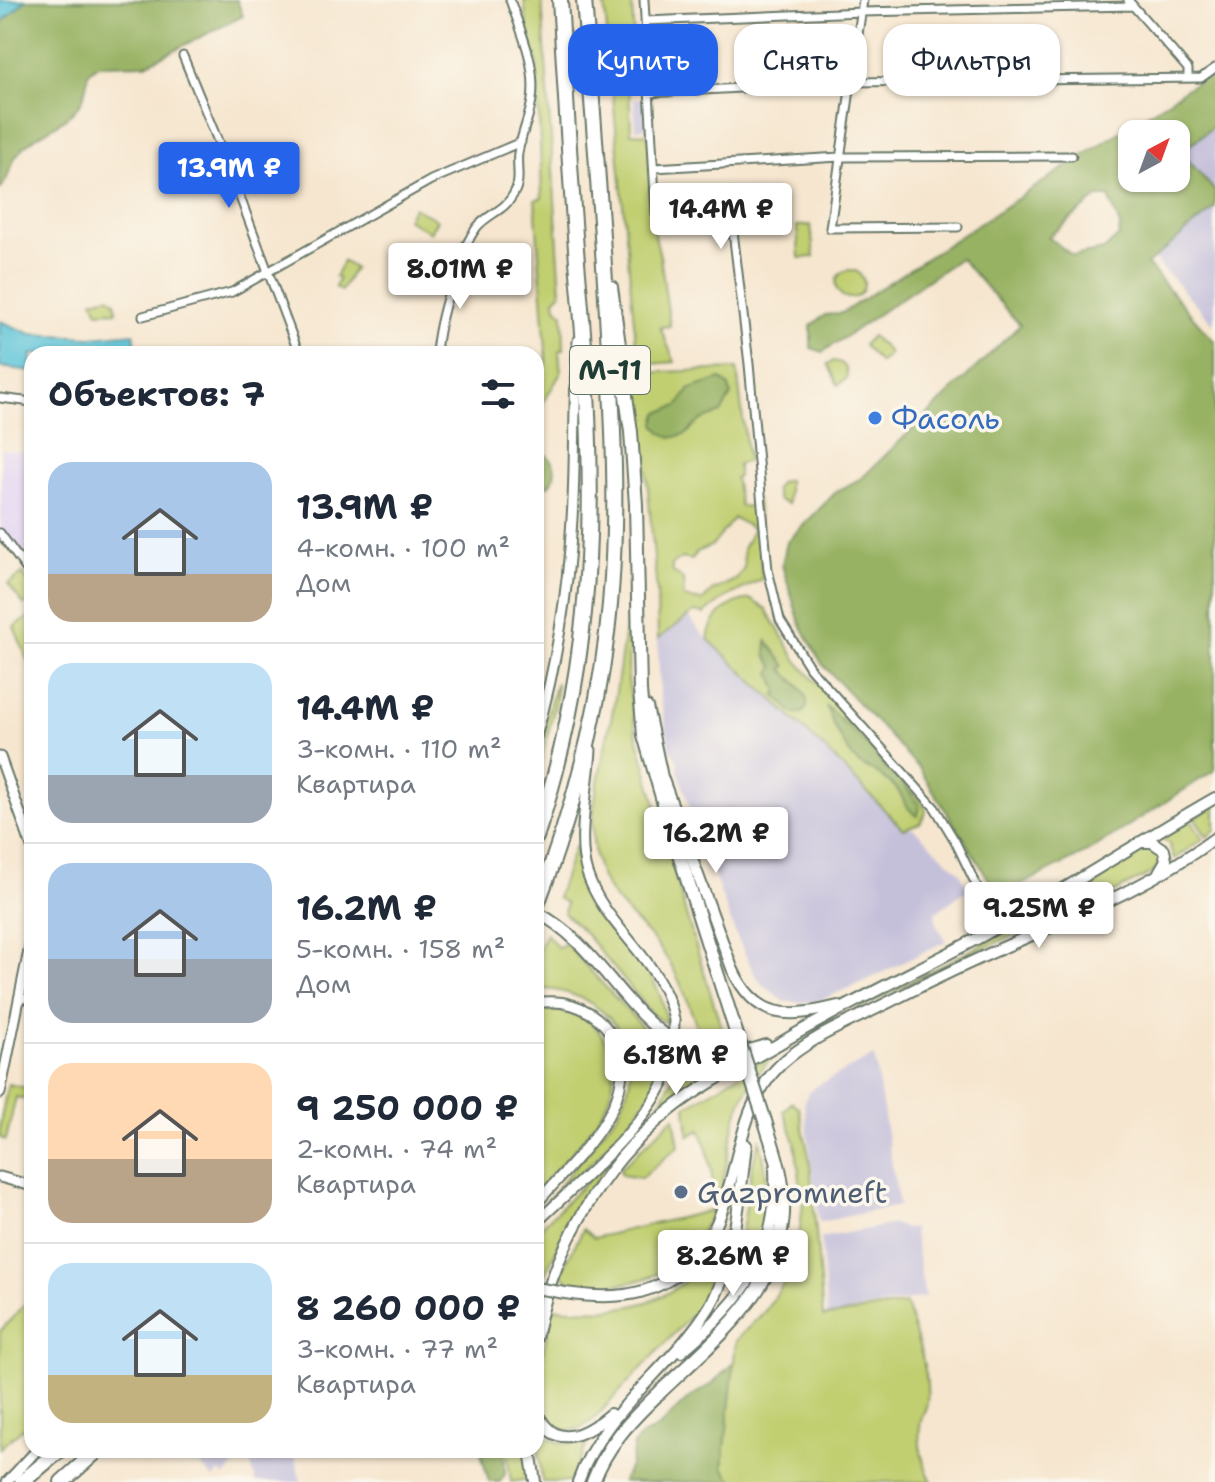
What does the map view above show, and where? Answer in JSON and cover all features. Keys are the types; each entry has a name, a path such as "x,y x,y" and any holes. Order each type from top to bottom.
{"highway":[{"name":"М-11","path":"544,810 566,735 577,681 591,520 585,329 578,273 560,0"},
{"name":"М-11","path":"544,887 571,810 594,718 607,634 615,517 603,223 584,0"},
{"path":"593,1482 609,1447 628,1423 738,1316 767,1275 777,1252 783,1215 782,1181 774,1151 649,758 640,710 636,505 631,432 603,223"},
{"path":"22,1482 50,1458"},
{"path":"62,1482 89,1458"}],"main road":[{"path":"640,663 652,739 662,777 732,968 743,989 763,1007 791,1015 841,1005 866,996"},
{"path":"544,1307 551,1279 599,1189 629,1149 682,1101 800,1030 997,928 1078,882 1134,844 1215,798"},
{"path":"544,1289 603,1297 638,1293 673,1278 696,1258 713,1235 722,1215 750,1111 762,1086 792,1055 910,992 1097,908 1153,879 1215,838"},
{"path":"1134,844 1152,842 1164,850 1164,866 1153,879"},
{"path":"544,916 564,930 643,1018 661,1034 686,1048 741,1052 800,1030"},
{"path":"652,1376 699,1322 721,1280 741,1185 750,1111"},
{"path":"544,1422 549,1430 566,1437 589,1432 715,1322 738,1297 756,1272 772,1228 776,1193 774,1151"},
{"path":"578,1482 596,1442 633,1394"},
{"path":"531,1458 535,1482"}],"street":[{"path":"437,346 459,264 479,225 502,209 514,194 519,179 518,156 533,96 532,71 510,0"},
{"path":"644,0 645,24"},
{"path":"860,24 863,0"},
{"path":"645,21 1130,3 1188,69 1188,77"},
{"path":"183,56 296,346"},
{"path":"867,82 1201,78 1215,68"},
{"path":"649,96 656,214 716,212 732,223 768,570 780,620 810,668 935,808 955,841 997,928"},
{"path":"850,96 830,228 958,227"},
{"path":"143,316 232,292 431,180 521,142"},
{"path":"654,168 840,157 1072,156"},
{"path":"544,704 553,667 572,520 578,273"},
{"path":"0,398 24,401"},
{"path":"0,533 24,566"},
{"path":"544,1215 641,1118 663,1088 673,1058 674,1020 663,985 598,896 584,862 583,830 594,718"},
{"path":"0,757 24,824"},
{"path":"0,1093 24,981"},
{"path":"544,1003 563,1002 577,1006 600,1021 615,1043 622,1068 619,1096 607,1119 544,1194"},
{"path":"0,1177 24,1184"},
{"path":"7,1482 30,1458"}],"shaded area":[{"path":"646,98 648,128 636,129 634,99"},
{"path":"1215,125 1215,191 1190,163 1190,144"},
{"path":"1215,208 1215,325 1153,258"},
{"path":"1,449 24,452 24,560 1,530"},
{"path":"689,616 701,633 826,750 903,829 913,828 960,872 968,889 935,913 937,925 946,941 816,1002 785,1002 762,984 736,935 698,832 678,771 678,762 670,748 660,698 658,639"},
{"path":"874,1056 899,1206 819,1222 804,1103 816,1086"},
{"path":"894,1224 905,1229 913,1228 925,1297 827,1316 821,1238"},
{"path":"194,1458 241,1458 224,1477 220,1472 213,1479"},
{"path":"249,1458 295,1458 301,1482 256,1482"}],"green space":[{"path":"26,0 237,0 243,16 146,64 99,65 89,72 81,102 66,118 24,147 14,159 0,189 0,24"},
{"path":"524,0 542,0 561,293 555,299 556,307 563,314 564,349 559,351 561,373 544,401 544,366 547,365 535,200 542,198 537,62 528,35"},
{"path":"604,0 632,0 633,24 606,24"},
{"path":"1215,70 1215,125 1190,145 1190,120 1138,120"},
{"path":"613,96 629,96 631,133 648,134 652,223 670,326 660,327 675,362 638,365"},
{"path":"1118,133 1118,192 1190,192 1190,162 1215,191 1215,208 1147,264 1215,342 1215,770 1089,851 1009,891 993,886 919,768 822,664 800,623 782,565 787,542 836,492 863,477 1020,325 960,258 823,352 811,348 811,326 825,315 842,313","holes":["1098,197 1109,197 1120,226 1119,236 1104,250 1073,256 1048,237"]},
{"path":"414,207 437,220 430,232 407,219"},
{"path":"811,225 814,257 799,258 797,226"},
{"path":"343,261 354,268 341,291 335,287 339,279 335,277"},
{"path":"850,270 860,274 864,284 860,294 850,298 840,294 836,284 840,274"},
{"path":"109,296 115,301 117,311 98,312 93,300"},
{"path":"872,336 890,353 880,363 863,345"},
{"path":"833,361 843,364 847,372 846,379 838,385 828,364"},
{"path":"737,369 748,461 738,464 738,477 735,478 740,506 754,507 754,500 757,500 762,579 725,598 704,614 694,612 658,639 657,593 638,373","holes":["734,518 753,529 743,549 744,568 737,579 712,591 702,601 684,598 683,579 672,571 672,564 682,558 692,560 697,552 713,545"]},
{"path":"721,379 729,386 731,395 721,413 701,420 686,434 671,438 661,432 655,424 658,413 678,406 690,389"},
{"path":"544,454 555,469 548,486 544,486"},
{"path":"788,480 788,504 778,500 775,489 780,482"},
{"path":"23,574 24,605 8,584"},
{"path":"750,599 766,609 797,661 923,802 926,812 920,823 903,829 826,750 708,639 713,624 722,612 735,603"},
{"path":"629,602 628,679 636,732 687,918 725,1039 698,1030 669,962 608,889 595,858 593,812 596,789 615,698"},
{"path":"24,620 24,651 14,627"},
{"path":"767,641 786,666 783,669 805,695 807,707 802,713 793,713 775,695 778,692 771,673 774,667 766,655"},
{"path":"556,682 556,702 544,749 544,726"},
{"path":"826,706 902,782 920,806 918,816 910,810 895,787 852,756"},
{"path":"1215,806 1215,830 1207,837 1195,818"},
{"path":"1191,820 1203,839 1174,859 1169,844 1159,837"},
{"path":"575,845 589,894 650,975 658,990 666,1023 653,1015 584,932 564,913 566,903 557,898"},
{"path":"1152,847 1160,853 1161,861 1155,871 1107,896 965,956 832,1022 977,947 1141,850"},
{"path":"546,933 558,948 565,943 657,1043 648,1066 664,1059 657,1080 629,1122 544,1207 618,1113 630,1077 624,1041 603,1012 572,994 544,989"},
{"path":"544,1010 574,1014 589,1021 601,1034 612,1056 613,1078 608,1099 583,1140 544,1183"},
{"path":"789,1044 769,1060 745,1094 733,1130 716,1208 713,1206 707,1149 700,1130 689,1136 686,1107"},
{"path":"682,1057 733,1062 706,1075 650,1118 664,1096"},
{"path":"8,1084 24,1087 24,1099 16,1097 6,1140 0,1138"},
{"path":"792,1102 799,1108 810,1162 823,1317 906,1304 926,1378 927,1403 919,1437 923,1460 932,1482 734,1482 723,1468 736,1340 765,1311 786,1280 799,1239 803,1202 795,1142 784,1111"},
{"path":"674,1117 679,1146 641,1178 622,1175 620,1169"},
{"path":"760,1140 768,1194 763,1237 745,1277 712,1320 742,1232"},
{"path":"618,1150 576,1209 544,1276 544,1224"},
{"path":"713,1210 704,1228 682,1256 655,1275 621,1284 589,1285 574,1283 561,1273 583,1229 594,1238"},
{"path":"728,1224 711,1288 698,1308 593,1420 572,1430 558,1427 548,1418 544,1409 544,1348 552,1312 557,1308 613,1309 659,1298 696,1271"},
{"path":"24,1306 24,1427 0,1448 0,1331"},
{"path":"734,1362 723,1467 734,1482 622,1482 630,1466 634,1445 641,1436 659,1427"},
{"path":"544,1435 561,1443 590,1437 570,1482 542,1482 539,1458 544,1458"},
{"path":"482,1458 504,1458 505,1474 500,1482 489,1482"},
{"path":"508,1458 526,1458 529,1479 511,1482"}],"water":[{"path":"0,0 26,0 0,24"},
{"path":"0,321 31,334 91,337 134,333 136,346 24,346 24,370 0,367"}],"place":[{"name":"Фасоль","path":"875,418"},
{"name":"Gazpromneft","path":"681,1192"}]}
